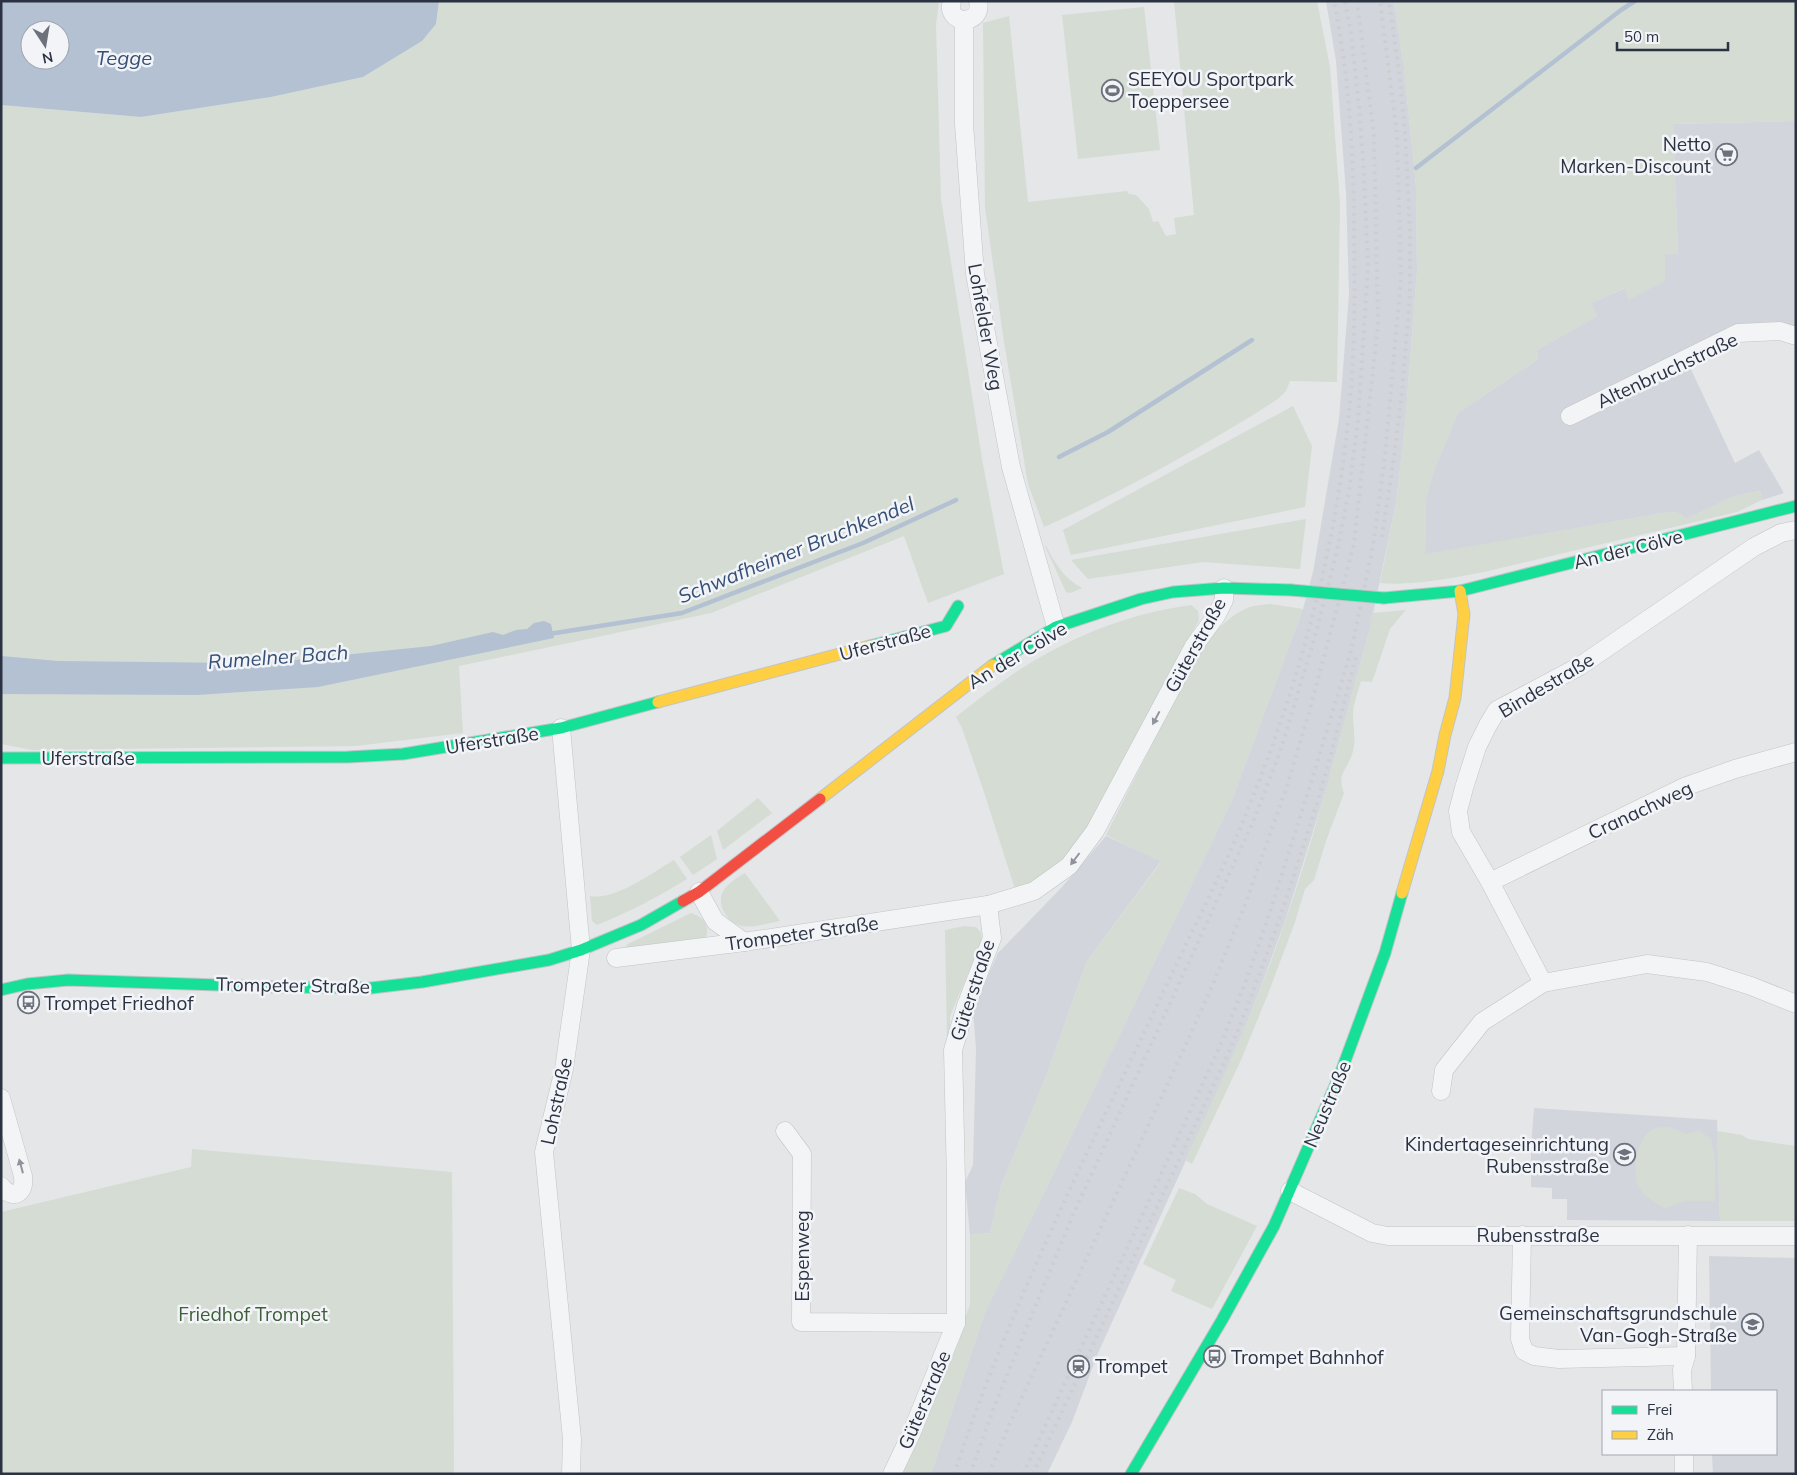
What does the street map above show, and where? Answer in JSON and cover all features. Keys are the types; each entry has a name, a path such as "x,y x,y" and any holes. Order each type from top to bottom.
{"street":[{"path":"952,1 952,13 955,17 964,20 968,20 976,14 978,1"},
{"name":"Lohfelder Weg","path":"964,20 964,124 975,274 1011,467 1056,627"},
{"name":"Altenbruchstraße","path":"1570,416 1738,333 1780,331 1796,336"},
{"name":"An der Cölve","path":"581,950 641,925 699,892 993,665 1056,627 1141,599 1173,592 1224,588 1291,590 1384,598 1460,591 1796,506"},
{"name":"Bindestraße","path":"1543,983 1490,882 1461,832 1458,812 1477,747 1497,710 1580,666 1754,547 1781,532 1796,530"},
{"name":"Güterstraße","path":"892,1474 911,1434 956,1323 956,1181 953,1050 966,1006 992,938 988,905 1034,891 1069,866 1095,831 1194,646 1216,616 1224,600 1224,588"},
{"name":"Neustraße","path":"1131,1474 1274,1226 1341,1072 1385,953 1438,771 1453,704 1464,614 1460,591"},
{"name":"Uferstraße","path":"1,758 348,757 403,754 561,728 946,626 958,606"},
{"name":"Lohstraße","path":"561,728 581,950 564,1069 544,1152 572,1439 571,1474"},
{"name":"Cranachweg","path":"1490,882 1684,787 1735,769 1796,752"},
{"path":"699,892 715,921 744,942"},
{"name":"Trompeter Straße","path":"616,958 744,942 988,905"},
{"name":"Trompeter Straße","path":"1,990 27,984 68,980 371,988 422,982 531,964 581,950"},
{"path":"1441,1091 1444,1070 1482,1022 1543,983 1647,964 1707,972 1751,986 1796,1004"},
{"path":"1,1098 24,1176 24,1183 22,1188 15,1194 7,1192 1,1186"},
{"name":"Espenweg","path":"785,1131 802,1154 801,1322 956,1323"},
{"name":"Rubensstraße","path":"1290,1192 1372,1233 1388,1236 1522,1234 1796,1236"},
{"path":"1522,1234 1520,1339 1524,1351 1534,1356 1560,1359 1686,1356"},
{"path":"1683,1390 1682,1370 1686,1356 1688,1235"},
{"path":"1684,1455 1684,1474"}],"shaded area":[{"path":"1326,1 1394,1 1404,68 1416,186 1417,271 1405,425 1396,503 1370,628 1326,790 1286,918 1259,992 1234,1055 1098,1353 1072,1422 1047,1474 931,1474 985,1312 1232,800 1303,609 1313,572 1339,419 1349,294 1346,192 1336,61"},
{"path":"1796,121 1796,329 1764,326 1688,363 1735,463 1759,450 1784,493 1762,500 1760,491 1734,496 1686,519 1680,513 1668,512 1425,555 1426,498 1434,470 1458,413 1538,359 1537,350 1597,316 1591,303 1625,288 1629,300 1665,254 1678,254 1673,124"},
{"path":"1106,836 1161,861 1087,961 1045,1079 1001,1186 990,1233 970,1235 965,1182 973,1165 976,1049 973,1010 998,953 1063,886"},
{"name":"Kindertageseinrichtung Rubensstraße","path":"1534,1108 1717,1120 1720,1221 1567,1220 1567,1199 1552,1199 1552,1188 1531,1187 1531,1146"},
{"name":"Gemeinschaftsgrundschule Van-Gogh-Straße","path":"1709,1256 1796,1258 1796,1474 1713,1474 1712,1455 1777,1455 1777,1390 1711,1390"}],"green space":[{"path":"439,1 939,1 936,25 941,199 982,459 1004,574 928,603 904,536 711,613 459,666 463,733 356,746 32,750 1,744 1,105 141,117 271,97 363,77 422,41 436,24"},
{"path":"1174,1 1317,1 1330,67 1340,204 1337,382 1290,381 1286,391 1279,398 1237,425 1138,481 1044,527 1028,484 1004,342 985,207 983,23 1009,16 1028,202 1127,191 1129,194 1136,195 1149,209 1153,222 1158,221 1166,236 1176,234 1174,218 1194,215"},
{"path":"1394,1 1796,1 1796,121 1673,124 1678,254 1665,254 1665,281 1629,300 1624,288 1591,303 1597,316 1537,350 1538,359 1458,413 1434,470 1426,498 1425,554 1668,512 1680,513 1686,519 1734,496 1761,491 1762,500 1737,512 1484,572 1419,582 1380,583 1396,503 1405,425 1417,271 1416,186 1404,68"},
{"name":"SEEYOU Sportpark Toeppersee","path":"1144,7 1160,150 1078,159 1062,15"},
{"path":"1293,406 1312,446 1305,507 1071,555 1063,530"},
{"path":"1306,519 1300,569 1203,562 1088,579 1071,560"},
{"path":"1045,546 1065,575 1082,588 1070,593 1066,592"},
{"path":"1270,604 1303,609 1232,800 985,1312 931,1474 902,1474 970,1305 970,1235 990,1233 1001,1186 1045,1079 1087,961 1161,862 1106,835 1203,644 1225,623 1243,610 1257,605"},
{"path":"1191,605 1198,611 1199,620 1153,704 1090,828 1074,849 1054,868 1040,878 1015,889 984,792 962,728 956,717 1015,673 1043,655 1083,635 1125,620"},
{"path":"1406,610 1390,629 1372,682 1361,681 1353,711 1353,752 1341,782 1344,793 1314,880 1305,889 1295,922 1241,1060 1192,1164 1185,1160 1251,1011 1275,950 1298,883 1330,774 1370,628 1372,613"},
{"path":"758,798 772,813 723,850 717,831"},
{"path":"711,835 717,859 693,875 680,857"},
{"path":"674,860 687,879 643,904 609,920 597,925 592,921 590,896 611,894 622,890"},
{"path":"745,873 780,921 756,926 742,926 727,917 721,901 724,890 736,878"},
{"path":"691,913 702,919 707,929 706,938 698,943 627,949 626,946 628,944"},
{"path":"964,926 976,927 981,933 982,941 950,1016 951,1036 947,1038 945,930"},
{"path":"1669,1127 1687,1134 1699,1130 1711,1139 1715,1159 1715,1201 1684,1201 1665,1209 1650,1199 1638,1186 1636,1158 1642,1140 1656,1128"},
{"path":"1717,1131 1742,1135 1748,1139 1796,1146 1796,1220 1720,1221"},
{"name":"Friedhof Trompet","path":"192,1149 452,1172 454,1474 1,1474 1,1212 191,1167"},
{"path":"1179,1188 1195,1194 1207,1204 1257,1226 1212,1309 1171,1291 1176,1280 1143,1264"}],"water":[{"name":"Tegge","path":"1,1 439,1 436,24 422,41 363,77 271,97 141,117 1,105"},
{"path":"544,621 551,624 554,638 318,687 197,695 1,694 1,656 58,661 237,663 295,660 431,646 493,632 503,635 516,630 527,629 534,623"}],"waterway":[{"name":"Schwafheimer Bruchkendel","path":"1416,168 1635,1"},
{"name":"Schwafheimer Bruchkendel","path":"1059,457 1108,432 1252,340"},
{"name":"Schwafheimer Bruchkendel","path":"549,634 682,613 863,543 956,500"}],"railway":[{"path":"954,1474 1002,1344 1029,1281 1086,1155 1242,825 1284,711 1312,616 1334,519 1342,470 1353,351 1354,205 1352,146 1347,88 1334,1"},
{"path":"970,1474 994,1407 1072,1217 1253,822 1280,752 1316,633 1337,551 1349,491 1358,420 1368,268 1359,106 1351,33 1345,1"},
{"path":"989,1474 1010,1423 1182,1053 1213,984 1246,902 1286,789 1309,713 1354,544 1378,324 1374,136 1357,1"},
{"path":"1023,1474 1220,1046 1246,981 1269,915 1351,651 1373,546 1385,456 1401,277 1397,134 1380,1"},
{"path":"1382,537 1402,392 1410,294 1410,230 1405,131 1389,1"},
{"path":"1033,1474 1229,1052 1242,1020 1278,924 1310,826 1356,657"}],"traffic: fast":[{"path":"1384,598 1460,591 1796,506"},
{"path":"993,665 1056,627 1141,599 1173,592 1224,588 1291,590"},
{"path":"1291,590 1384,598"},
{"path":"870,646 946,626 958,606"},
{"path":"1,758 348,757 403,754 561,728 658,702"},
{"path":"1131,1474 1222,1320 1274,1226 1341,1072 1385,953 1402,893"},
{"path":"1,990 27,984 68,980 371,988 422,982 549,960 581,950 641,925 683,901"}],"traffic: slow":[{"path":"1402,893 1438,771 1455,698 1464,614 1460,591"},
{"path":"658,702 870,646"},
{"path":"820,799 993,665"}],"traffic: jam":[{"path":"683,901 699,892 820,799"}],"place":[{"name":"SEEYOU Sportpark Toeppersee","path":"1112,90"},
{"name":"Netto Marken-Discount","path":"1727,155"},
{"name":"Trompet Friedhof","path":"28,1003"},
{"name":"Kindertageseinrichtung Rubensstraße","path":"1625,1155"},
{"name":"Gemeinschaftsgrundschule Van-Gogh-Straße","path":"1753,1324"},
{"name":"Trompet Bahnhof","path":"1215,1357"},
{"name":"Trompet","path":"1079,1366"}],"water label":[{"name":"Rumelner Bach","path":"278,657"}]}
